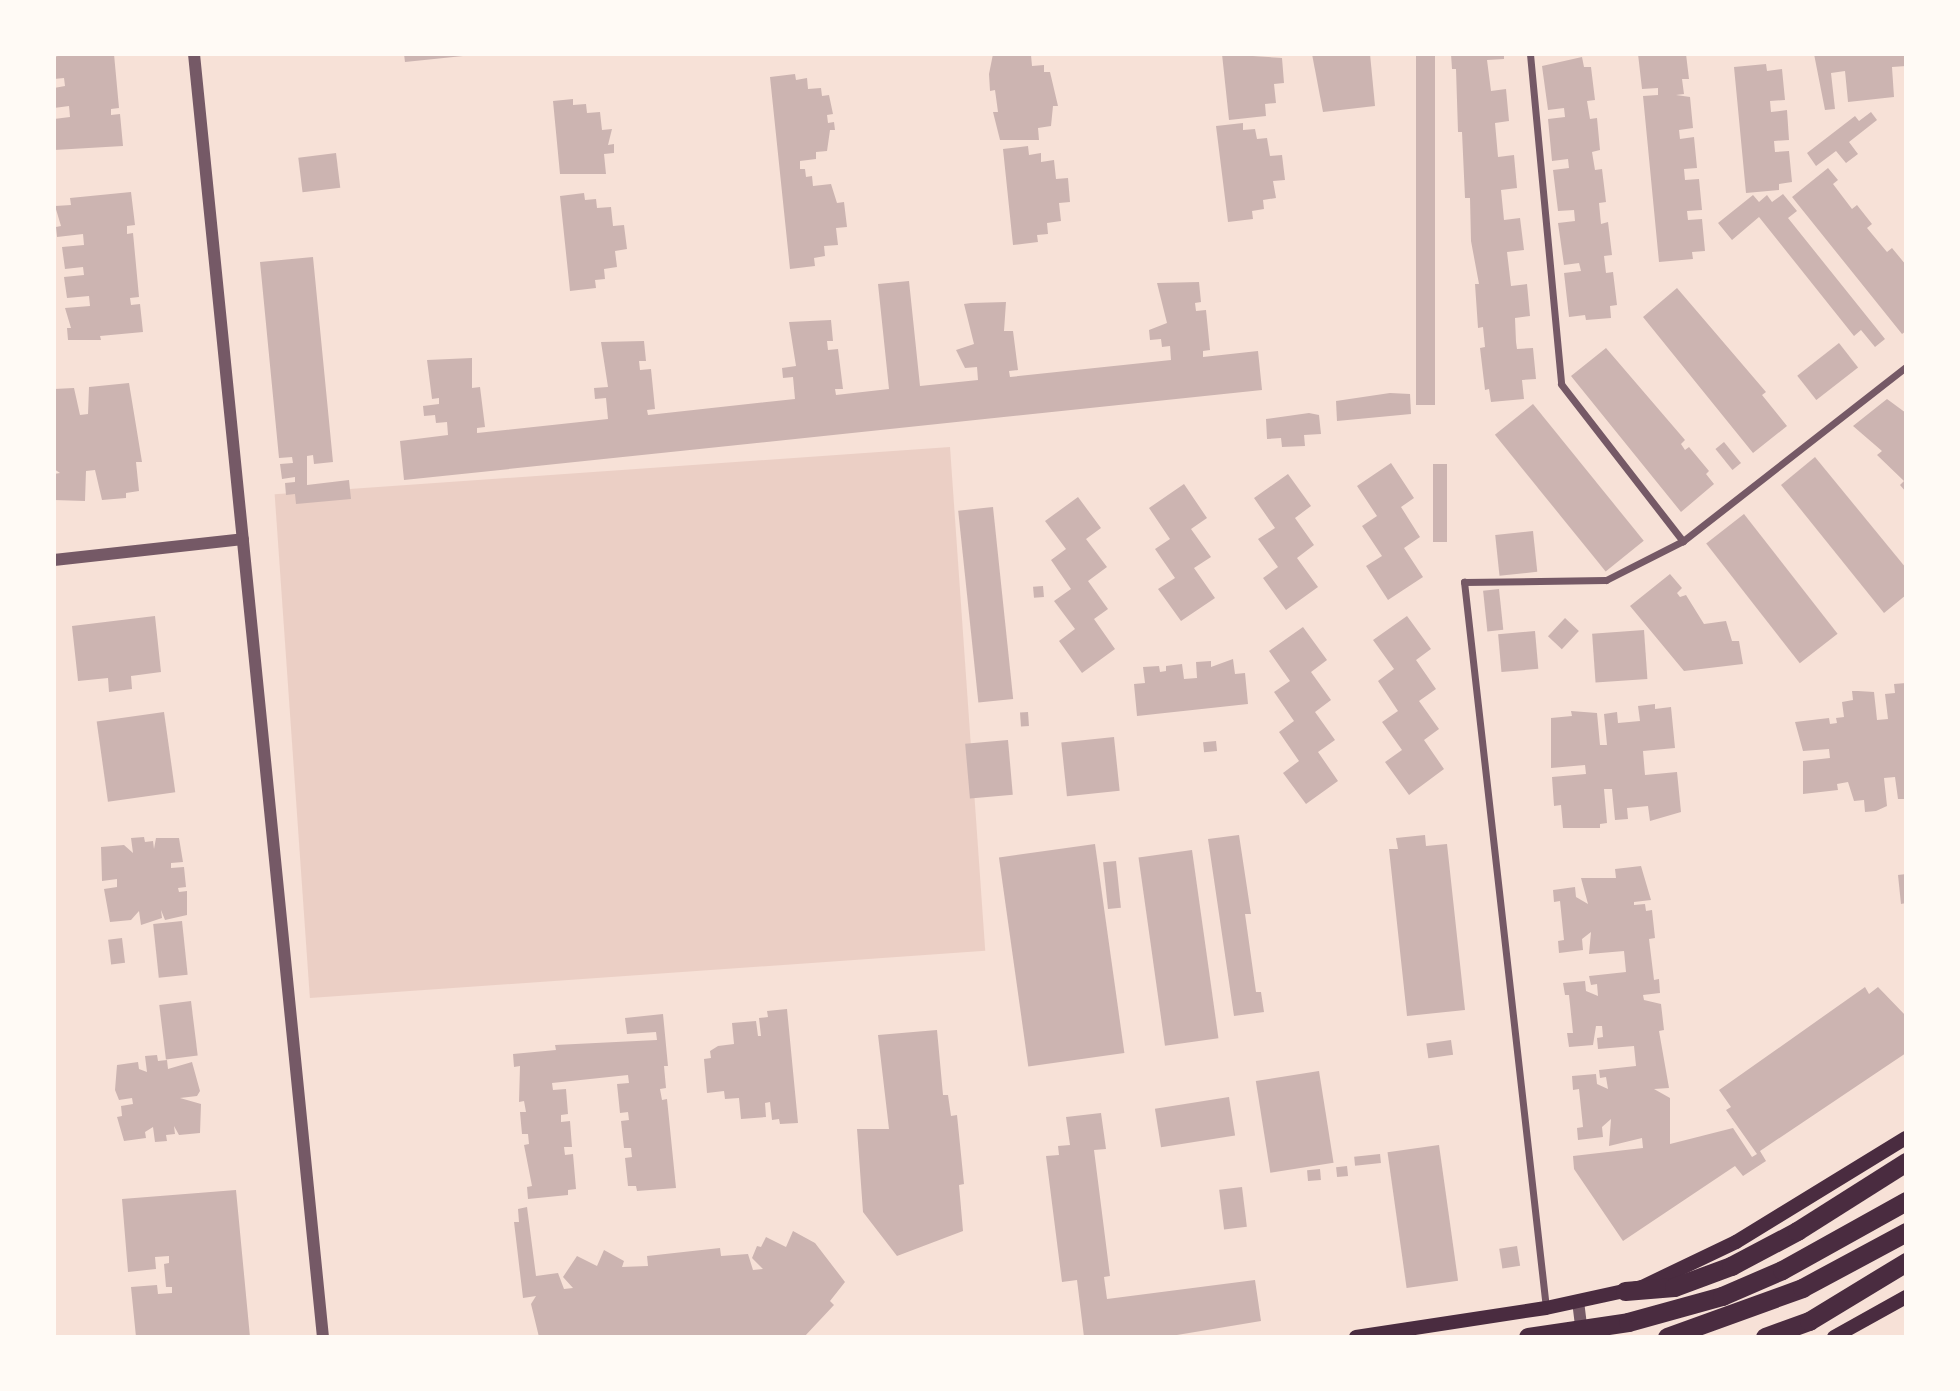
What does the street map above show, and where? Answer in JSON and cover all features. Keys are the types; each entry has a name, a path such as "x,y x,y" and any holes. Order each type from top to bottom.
{"highway":[{"path":"1625,1291 1674,1287 1731,1266 1906,1163"},
{"path":"1528,1337 1628,1322 1722,1297 1782,1270 1906,1201"},
{"path":"1667,1337 1802,1288 1906,1232"},
{"path":"1765,1337 1809,1321 1906,1262"}],"main road":[{"path":"1356,1337 1546,1308 1625,1291 1736,1242 1906,1138"},
{"path":"1834,1337 1906,1297"}],"street":[{"path":"194,54 323,1337"},
{"path":"1530,54 1560,384 1683,541"},
{"path":"1549,1337 1464,582 1606,580 1683,541 1906,367"},
{"path":"54,560 243,538"},
{"path":"1578,1301 1581,1337"}],"shaded area":[{"path":"950,447 985,951 310,998 275,494"}],"building":[{"path":"65,54 114,54 119,108 111,109 111,115 120,114 123,146 54,150 54,119 70,117 69,106 54,108 54,88 65,86 64,78 54,79 54,57"},
{"path":"404,54 463,54 463,56 405,62"},
{"path":"993,54 1031,55 1032,66 1044,65 1044,72 1050,72 1058,106 1053,106 1051,126 1038,128 1039,140 1000,140 993,112 998,112 995,90 990,91 989,74"},
{"path":"1222,54 1282,58 1284,83 1274,84 1276,103 1265,104 1266,116 1229,120"},
{"path":"1312,54 1370,54 1375,106 1323,112"},
{"path":"1416,54 1435,54 1435,405 1416,405"},
{"path":"1451,54 1504,54 1504,59 1487,60 1491,91 1506,89 1509,121 1495,123 1498,157 1514,155 1517,188 1501,190 1504,220 1520,218 1524,250 1507,252 1511,286 1527,284 1530,316 1515,318 1516,342 1517,349 1533,348 1536,379 1522,380 1524,399 1491,402 1489,389 1485,390 1480,348 1485,347 1483,327 1478,328 1475,284 1479,284 1471,241 1470,198 1465,198 1462,132 1458,132 1456,69 1452,69"},
{"path":"1638,54 1686,54 1689,79 1682,79 1684,94 1676,95 1690,97 1693,128 1679,130 1680,139 1694,137 1697,168 1684,169 1685,180 1699,179 1702,210 1687,211 1688,220 1702,219 1705,251 1692,252 1693,259 1659,262 1643,96 1658,95 1658,88 1642,89"},
{"path":"1814,54 1906,54 1906,66 1892,67 1894,97 1848,102 1845,71 1831,73 1835,109 1825,110"},
{"path":"1582,57 1584,67 1591,67 1595,100 1587,101 1590,119 1597,118 1600,150 1592,152 1595,170 1602,169 1606,202 1599,203 1601,224 1608,222 1612,255 1604,256 1606,273 1613,272 1617,305 1610,306 1611,318 1586,320 1585,315 1569,317 1564,273 1581,271 1579,263 1564,265 1558,223 1575,221 1574,210 1558,211 1553,170 1569,168 1568,159 1552,161 1548,119 1565,117 1564,108 1548,110 1542,66"},
{"path":"1766,64 1767,71 1782,69 1785,100 1770,101 1771,112 1787,110 1789,140 1774,141 1775,152 1789,151 1792,182 1779,184 1779,190 1746,193 1734,67"},
{"path":"795,74 796,80 807,78 808,89 821,88 822,96 829,95 833,114 827,115 828,123 834,122 835,130 830,130 827,151 816,152 816,159 800,161 800,169 805,169 806,177 812,176 813,186 831,184 837,203 844,202 847,227 836,228 838,245 824,246 825,256 814,258 815,266 790,269 770,77"},
{"path":"573,99 573,105 586,104 587,113 600,112 602,130 612,129 608,145 614,144 614,153 604,154 606,174 560,174 553,101"},
{"path":"1871,112 1877,120 1849,142 1858,154 1846,163 1836,151 1816,166 1807,153 1855,116 1859,121"},
{"path":"1243,123 1243,130 1255,129 1257,139 1267,138 1270,156 1282,155 1285,180 1273,181 1276,198 1263,200 1264,209 1252,211 1253,219 1228,222 1216,126"},
{"path":"1028,146 1029,155 1041,153 1041,162 1054,160 1056,179 1068,178 1070,202 1059,203 1061,221 1047,223 1048,234 1037,235 1038,242 1013,245 1003,149"},
{"path":"336,153 340,188 303,192 298,158"},
{"path":"1828,168 1838,180 1833,184 1852,209 1857,205 1872,224 1867,228 1887,252 1892,248 1906,265 1906,331 1902,334 1792,197"},
{"path":"131,192 135,225 127,226 127,234 133,233 139,297 130,298 131,305 140,304 143,332 100,336 101,340 68,340 67,328 71,328 65,308 90,306 89,296 67,298 64,277 84,275 83,267 65,269 62,247 84,245 83,234 57,237 56,227 61,226 55,206 71,205 70,198"},
{"path":"584,193 585,200 596,199 597,208 611,207 613,226 624,225 627,249 615,251 617,267 604,269 605,279 595,280 596,288 570,291 560,196"},
{"path":"1783,194 1797,211 1788,218 1885,339 1875,347 1861,330 1854,336 1759,217 1732,240 1718,223 1753,195 1759,202 1767,195 1772,202"},
{"path":"313,257 333,462 314,464 313,455 307,456 307,485 349,480 351,499 296,504 295,494 286,495 285,483 295,482 295,477 282,479 280,464 293,463 292,457 279,458 260,262"},
{"path":"909,281 920,386 978,380 977,367 965,368 956,350 974,344 964,304 971,303 1006,302 1004,331 1013,331 1018,370 1009,371 1010,377 1171,360 1170,346 1162,347 1161,339 1150,340 1149,330 1167,323 1157,283 1199,282 1201,302 1195,303 1196,311 1206,310 1210,350 1203,351 1203,357 1258,351 1262,390 404,480 400,441 448,435 447,422 436,423 435,415 424,416 423,406 439,404 439,398 432,399 427,360 472,358 472,388 480,387 485,427 477,428 477,433 608,419 606,398 595,399 594,388 608,387 601,342 644,341 646,361 639,361 640,370 651,369 655,409 647,410 648,415 795,399 793,377 783,378 782,368 796,366 789,322 831,320 833,341 827,341 828,350 838,349 843,389 835,389 836,395 889,389 878,284"},
{"path":"1677,288 1766,392 1762,395 1787,426 1753,453 1643,317"},
{"path":"1839,343 1858,367 1816,400 1797,376"},
{"path":"1606,348 1685,440 1681,444 1685,450 1689,447 1709,471 1706,474 1714,484 1681,512 1571,376"},
{"path":"129,383 142,462 136,462 139,491 126,493 126,498 102,500 95,470 86,471 85,501 54,500 54,474 60,473 54,469 54,389 74,388 80,415 88,414 89,387"},
{"path":"1390,393 1410,394 1411,414 1337,421 1336,401"},
{"path":"1887,399 1906,413 1906,492 1900,485 1904,481 1877,455 1882,451 1853,426"},
{"path":"1533,404 1644,541 1606,572 1495,435"},
{"path":"1309,413 1319,415 1321,434 1304,435 1305,446 1282,447 1281,438 1267,439 1266,419"},
{"path":"1724,442 1741,463 1732,470 1715,449"},
{"path":"1815,457 1906,568 1906,595 1884,613 1781,485"},
{"path":"1391,463 1414,498 1401,507 1420,537 1404,548 1423,577 1388,600 1366,566 1382,556 1362,526 1377,516 1357,486"},
{"path":"1433,464 1447,464 1447,542 1433,542"},
{"path":"1288,474 1311,506 1295,518 1314,545 1297,558 1318,587 1286,610 1263,578 1278,567 1258,539 1275,528 1254,498"},
{"path":"1184,484 1207,518 1191,529 1211,557 1194,568 1215,598 1181,621 1158,589 1175,578 1155,549 1170,539 1149,508"},
{"path":"1078,497 1101,528 1086,539 1107,567 1088,581 1108,609 1094,619 1115,649 1082,673 1059,641 1075,629 1054,601 1071,589 1051,560 1066,549 1045,521"},
{"path":"993,507 1013,699 978,703 958,511"},
{"path":"1744,514 1838,634 1800,663 1706,544"},
{"path":"1533,531 1537,572 1499,576 1495,535"},
{"path":"1670,574 1682,588 1677,593 1680,597 1686,595 1704,624 1726,621 1732,641 1739,641 1743,664 1684,671 1630,606"},
{"path":"1043,586 1044,597 1034,598 1033,587"},
{"path":"1499,589 1503,630 1487,631 1483,591"},
{"path":"155,616 161,672 131,676 132,689 109,692 108,678 78,681 72,626"},
{"path":"1407,616 1431,649 1416,660 1436,689 1419,701 1439,729 1424,740 1444,769 1409,795 1385,762 1402,750 1382,722 1398,711 1378,681 1394,669 1373,640"},
{"path":"1565,618 1579,631 1562,649 1548,636"},
{"path":"1303,627 1327,660 1311,672 1331,700 1315,712 1335,740 1318,752 1338,781 1306,804 1283,773 1299,761 1279,732 1294,721 1274,692 1290,681 1269,651"},
{"path":"1644,630 1647,679 1596,683 1592,634"},
{"path":"1535,631 1538,669 1501,672 1498,634"},
{"path":"1233,659 1235,674 1245,673 1248,704 1137,716 1134,684 1145,683 1143,667 1159,666 1160,672 1166,671 1166,666 1182,664 1184,679 1197,678 1196,662 1211,661 1211,667"},
{"path":"1906,683 1906,799 1898,799 1895,777 1884,778 1887,806 1876,811 1865,812 1864,800 1854,801 1848,782 1837,784 1838,790 1803,794 1803,761 1830,758 1829,749 1803,751 1795,722 1829,718 1830,724 1837,723 1836,718 1844,717 1842,702 1853,700 1852,691 1874,692 1877,720 1888,719 1885,694 1895,693 1894,684"},
{"path":"1655,704 1655,709 1671,707 1675,748 1643,751 1645,775 1677,772 1681,812 1650,821 1648,806 1627,808 1628,819 1615,820 1612,789 1604,789 1607,823 1600,824 1600,828 1563,828 1561,805 1554,806 1552,777 1586,774 1585,765 1551,768 1551,718 1572,716 1571,711 1597,713 1600,745 1607,745 1604,714 1617,712 1618,723 1640,721 1638,706"},
{"path":"164,712 175,792 108,802 97,721"},
{"path":"1028,712 1029,726 1021,727 1020,713"},
{"path":"1114,737 1120,791 1067,796 1061,743"},
{"path":"1008,740 1013,795 970,799 965,744"},
{"path":"1216,741 1217,751 1204,752 1203,742"},
{"path":"1239,835 1251,914 1245,914 1256,992 1261,992 1264,1012 1234,1016 1208,839"},
{"path":"1425,835 1426,846 1447,844 1465,1010 1407,1016 1389,849 1398,849 1396,838"},
{"path":"144,837 145,842 153,841 154,849 156,838 179,838 183,862 171,863 171,868 184,867 186,887 178,888 179,892 187,891 187,915 165,920 161,910 162,918 141,925 139,911 131,920 110,922 104,889 117,887 117,879 102,881 101,847 124,845 133,853 131,838"},
{"path":"1095,844 1124,1053 1028,1066 999,857"},
{"path":"1192,850 1218,1038 1165,1046 1139,858"},
{"path":"1116,861 1121,908 1108,909 1103,862"},
{"path":"1641,866 1651,900 1634,902 1634,905 1645,904 1646,911 1652,910 1655,938 1649,939 1654,980 1659,979 1660,993 1643,995 1644,1000 1661,1004 1664,1030 1659,1031 1669,1088 1654,1089 1670,1098 1670,1144 1733,1128 1752,1157 1757,1154 1726,1110 1731,1107 1719,1090 1865,987 1869,994 1878,987 1906,1016 1906,1053 1760,1151 1766,1161 1743,1176 1735,1166 1623,1241 1574,1169 1573,1156 1643,1148 1642,1138 1609,1146 1611,1119 1602,1127 1603,1137 1578,1140 1577,1128 1583,1127 1579,1089 1573,1090 1572,1076 1596,1074 1597,1084 1608,1089 1606,1077 1600,1078 1599,1070 1636,1066 1634,1046 1598,1049 1597,1038 1603,1037 1602,1026 1596,1026 1593,1045 1569,1047 1567,1033 1573,1033 1569,995 1565,995 1563,983 1585,981 1586,991 1598,996 1597,984 1591,985 1589,976 1626,972 1624,951 1589,954 1591,932 1582,939 1583,950 1559,953 1558,941 1564,940 1560,901 1554,902 1553,890 1575,887 1576,897 1588,904 1581,878 1616,878 1615,869"},
{"path":"1906,874 1906,903 1901,904 1898,875"},
{"path":"182,921 188,975 159,978 153,924"},
{"path":"122,938 125,963 111,965 108,940"},
{"path":"191,1001 198,1056 166,1059 159,1005"},
{"path":"787,1009 798,1123 780,1124 779,1119 772,1120 770,1102 765,1103 766,1117 741,1119 739,1098 725,1099 724,1091 707,1093 704,1059 711,1058 710,1051 718,1046 734,1044 732,1023 756,1021 758,1036 761,1036 759,1018 768,1017 767,1011"},
{"path":"663,1014 668,1066 664,1066 666,1088 660,1089 662,1100 667,1099 676,1188 637,1191 636,1186 628,1186 625,1158 632,1157 631,1148 624,1148 621,1121 629,1120 628,1112 620,1113 617,1084 629,1083 628,1075 552,1083 553,1090 566,1089 568,1114 561,1115 561,1122 570,1121 572,1147 564,1147 565,1155 573,1154 576,1189 568,1190 568,1195 528,1199 527,1187 532,1186 524,1145 529,1144 528,1134 522,1134 520,1112 526,1112 524,1101 519,1102 520,1066 514,1067 513,1054 556,1050 555,1045 657,1040 656,1032 627,1034 625,1018"},
{"path":"937,1030 943,1095 948,1095 951,1116 957,1115 964,1184 959,1185 963,1231 897,1256 863,1212 857,1129 889,1129 878,1035"},
{"path":"1451,1040 1453,1055 1428,1058 1426,1043"},
{"path":"157,1055 158,1061 167,1060 168,1069 192,1062 200,1091 197,1096 180,1098 201,1104 200,1133 179,1135 174,1126 175,1134 166,1135 167,1141 155,1142 153,1127 145,1132 146,1138 124,1141 117,1117 122,1116 121,1106 133,1104 132,1098 119,1100 115,1090 117,1065 138,1062 139,1069 147,1072 145,1056"},
{"path":"1319,1071 1334,1163 1270,1173 1256,1081"},
{"path":"1229,1097 1235,1136 1161,1147 1155,1109"},
{"path":"1101,1113 1106,1149 1094,1150 1110,1276 1104,1277 1107,1299 1255,1280 1261,1321 1165,1337 1084,1337 1077,1280 1062,1282 1046,1156 1059,1155 1058,1146 1070,1145 1066,1117"},
{"path":"1439,1145 1458,1281 1407,1288 1388,1152"},
{"path":"1380,1154 1381,1163 1355,1166 1354,1157"},
{"path":"1347,1166 1348,1176 1337,1177 1336,1167"},
{"path":"1320,1169 1321,1180 1308,1181 1307,1170"},
{"path":"1242,1187 1247,1227 1224,1230 1219,1190"},
{"path":"236,1190 250,1337 136,1337 131,1287 157,1285 158,1294 172,1293 172,1287 166,1287 164,1264 169,1263 169,1256 155,1257 156,1269 128,1272 122,1199"},
{"path":"527,1207 536,1276 558,1273 564,1289 573,1288 563,1277 577,1256 597,1266 604,1250 624,1261 622,1267 648,1266 647,1256 720,1248 721,1256 748,1254 753,1270 763,1269 752,1258 757,1246 761,1247 766,1237 786,1247 793,1231 815,1243 845,1282 830,1301 834,1305 804,1337 539,1337 531,1304 536,1296 523,1298 514,1222 519,1222 518,1209"},
{"path":"1517,1246 1520,1266 1502,1269 1499,1249"}]}
